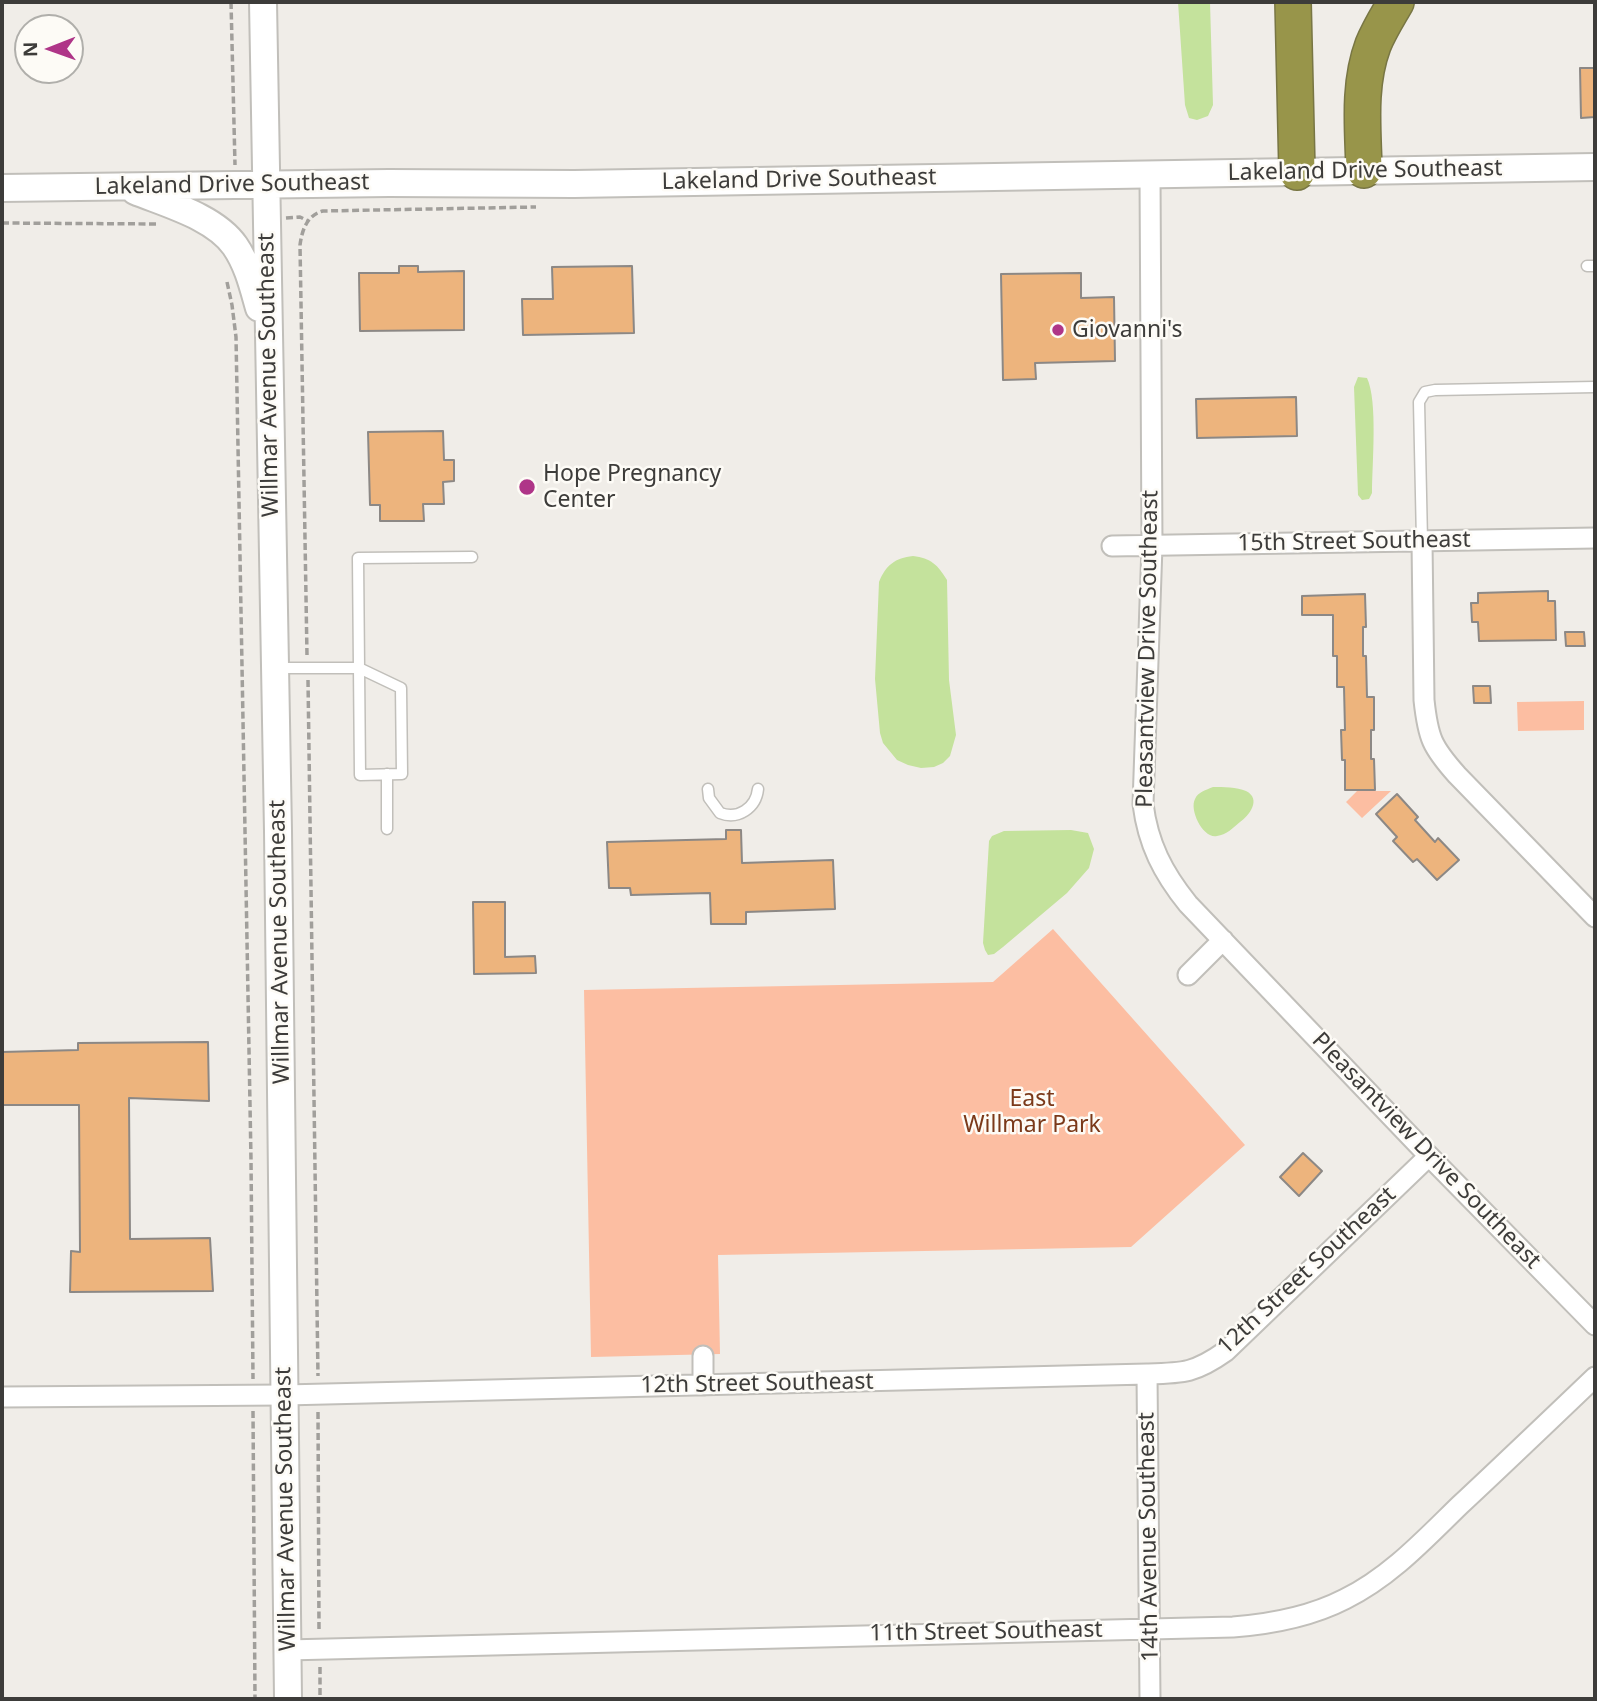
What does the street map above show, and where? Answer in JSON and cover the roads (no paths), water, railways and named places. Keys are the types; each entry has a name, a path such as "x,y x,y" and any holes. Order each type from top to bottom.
{"highway":[{"path":"1293,2 1297,172"},
{"path":"1364,170 1363,110 1367,64 1379,33 1396,2"}],"main road":[{"name":"Willmar Avenue Southeast","path":"263,2 275,668 288,1699"},
{"name":"Lakeland Drive Southeast","path":"2,188 265,184 573,184 1595,167"},
{"path":"124,186 207,221 234,245 252,282 269,363"}],"street":[{"name":"Pleasantview Drive Southeast","path":"1150,175 1152,546 1144,785 1145,822 1150,839 1175,888 1429,1156 1595,1325"},
{"name":"15th Street Southeast","path":"1112,546 1595,538"},
{"path":"1422,541 1424,700 1431,738 1443,759 1457,775 1595,917"},
{"path":"1188,975 1223,940"},
{"name":"12th Street Southeast","path":"2,1398 285,1395 1185,1372 1197,1369 1226,1352 1429,1156"},
{"path":"703,1356 703,1385"},
{"name":"14th Avenue Southeast","path":"1147,1374 1150,1699"},
{"name":"11th Street Southeast","path":"287,1650 1233,1627 1279,1622 1345,1599 1386,1573 1418,1546 1595,1377"}],"lane":[{"path":"1422,541 1419,402 1425,392 1595,387"},
{"path":"275,668 359,668 401,688 402,774 360,775 359,668 358,558 472,558"},
{"path":"387,774 387,829"},
{"path":"708,789 714,806 720,813 731,816 746,810 756,799 758,789"}],"place":[{"name":"Giovanni's","path":"1058,330"},
{"name":"Hope Pregnancy Center","path":"527,487"}],"park label":[{"name":"East Willmar Park","path":"1032,1112"}]}
